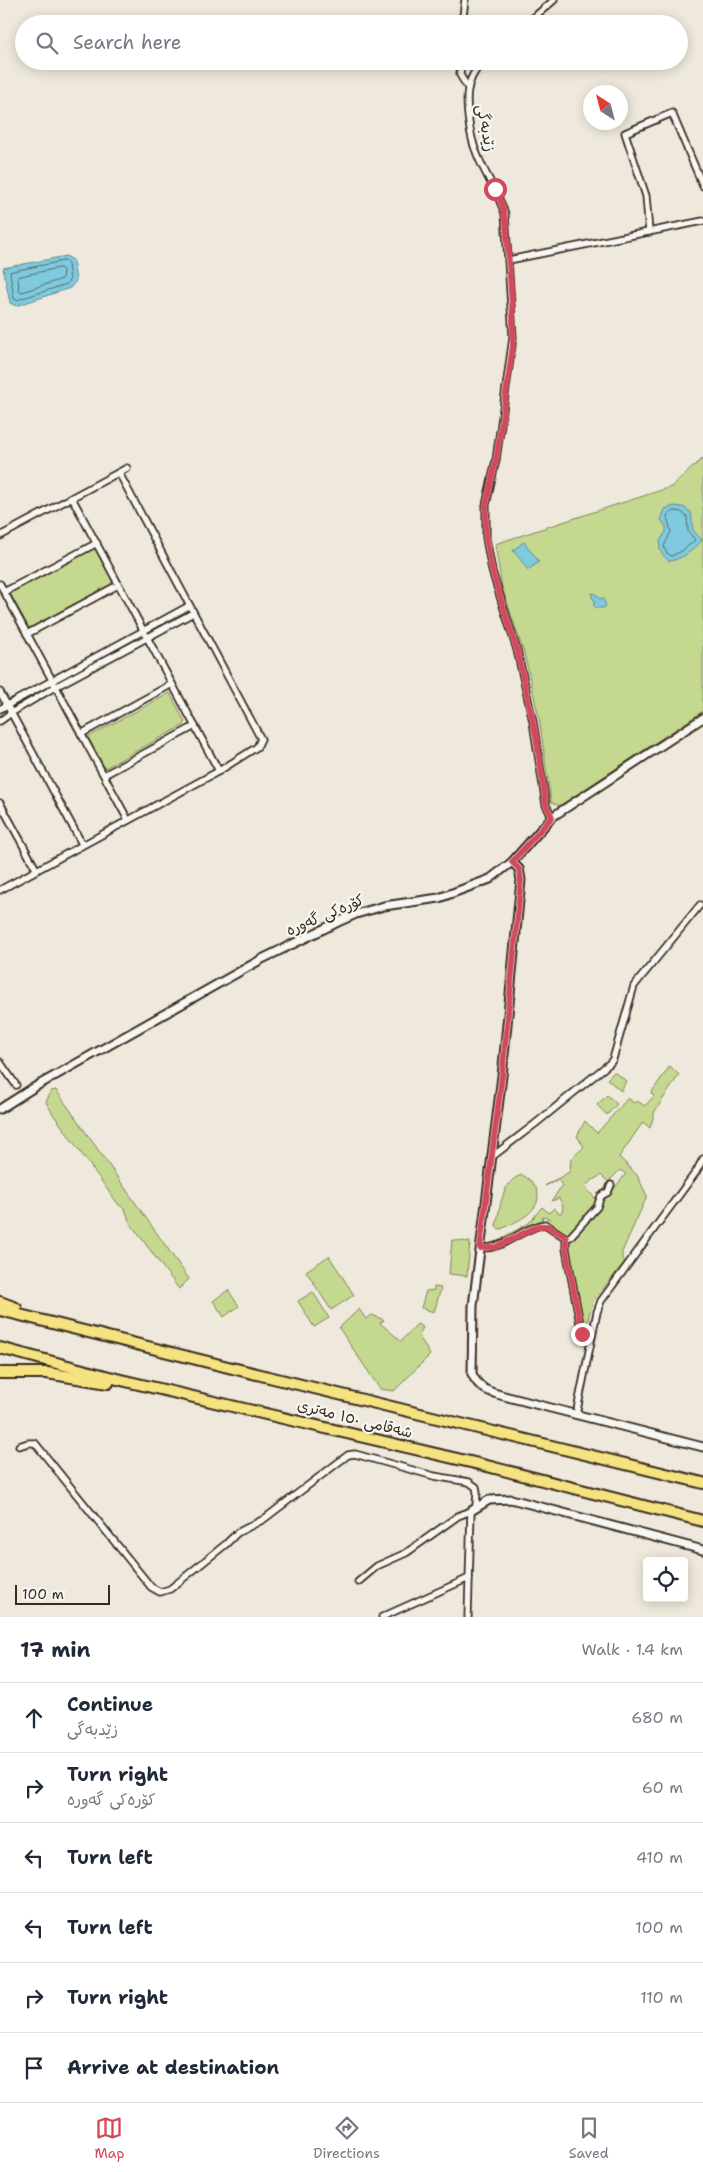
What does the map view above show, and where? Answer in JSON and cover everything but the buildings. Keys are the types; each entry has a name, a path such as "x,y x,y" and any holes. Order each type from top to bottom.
{"highway":[{"path":"0,1302 46,1321"},
{"name":"شەقامی ١٥٠ مەتری","path":"0,1310 237,1370 703,1483"},
{"name":"شەقامی ١٥٠ مەتری","path":"0,1348 117,1379 196,1396 482,1465 703,1521"},
{"path":"0,1373 47,1373 196,1396"}],"street":[{"path":"463,15 465,0"},
{"path":"536,15 554,0"},
{"path":"460,70 460,74 468,88"},
{"name":"زێدبەگی","path":"476,70 468,88 474,144 502,205 506,223 513,317 513,346 496,460 486,505 486,538 492,571 517,650 536,736 546,805 552,817"},
{"path":"649,232 646,196 625,133 672,113 703,186"},
{"path":"508,260 703,221"},
{"path":"0,536 127,468"},
{"path":"0,890 219,771 257,746 261,739 118,473"},
{"path":"72,498 219,771"},
{"path":"4,592 97,543"},
{"path":"0,584 128,820"},
{"path":"27,634 118,585"},
{"path":"0,709 189,606"},
{"path":"0,721 10,712 192,613"},
{"path":"81,734 172,684"},
{"path":"0,692 82,844"},
{"name":"کۆرەکی گەورە","path":"0,1109 42,1083 262,958 356,914 384,906 439,898 490,879 512,862 552,817 703,718"},
{"path":"104,775 195,726"},
{"path":"0,803 36,869"},
{"path":"512,862 519,869 521,880 493,1156 473,1316 472,1374 482,1388 491,1392 703,1447"},
{"path":"493,1156 610,1063 613,1059 634,986 700,905"},
{"path":"0,1063 16,1085"},
{"path":"576,1415 597,1312 601,1301 696,1172 703,1159"},
{"path":"566,1238 570,1237 597,1207 601,1196 608,1192 611,1185"},
{"path":"480,1248 496,1247 526,1231 545,1224 566,1238"},
{"path":"566,1238 566,1249 582,1334"},
{"path":"19,1446 35,1443 151,1587 160,1592 170,1589 226,1544 236,1533 264,1519 348,1455 355,1454 434,1476 469,1482 476,1487 477,1492 469,1578 468,1617"},
{"path":"358,1582 377,1566 406,1553 458,1516 490,1500 511,1499 703,1550"},
{"path":"382,1617 469,1578"}],"green space":[{"path":"703,458 703,711 559,806 551,802 539,718 524,653 502,587 495,544 671,487"},
{"path":"95,548 112,580 111,584 29,628 10,593"},
{"path":"170,693 185,722 184,725 105,768 88,737"},
{"path":"670,1066 679,1075 655,1111 650,1128 643,1122 619,1157 637,1175 647,1196 622,1252 622,1258 625,1262 593,1301 584,1334 568,1243 626,1174 620,1170 608,1182 601,1175 585,1187 594,1197 599,1199 592,1211 567,1236 549,1223 550,1219 543,1217 541,1223 503,1241 502,1238 529,1223 542,1207 549,1213 554,1208 560,1214 562,1212 563,1206 559,1198 552,1201 562,1185 558,1180 545,1186 570,1171 571,1159 584,1147 577,1136 585,1121 597,1133 628,1098 634,1103 637,1101 645,1106 654,1096 651,1093"},
{"path":"614,1072 626,1081 621,1091 607,1079"},
{"path":"56,1090 189,1279 179,1289 130,1223 125,1209 118,1204 53,1114 46,1102 51,1091"},
{"path":"607,1095 617,1104 607,1115 597,1105"},
{"path":"522,1175 530,1180 536,1188 537,1203 521,1219 501,1229 497,1228 501,1203 506,1189 515,1178"},
{"path":"452,1240 470,1242 467,1276 449,1274"},
{"path":"329,1256 354,1295 331,1310 306,1271"},
{"path":"434,1287 441,1288 434,1312 421,1308 426,1291 434,1290"},
{"path":"228,1290 239,1306 224,1317 213,1301"},
{"path":"313,1292 329,1318 314,1327 298,1301"},
{"path":"359,1309 366,1319 372,1315 384,1320 380,1323 401,1341 417,1324 423,1327 419,1336 430,1355 394,1391 380,1389 339,1328"}],"water":[{"path":"66,256 73,260 76,281 70,288 16,306 10,303 3,268"},
{"path":"674,506 683,507 691,512 693,530 702,540 687,554 669,561 660,550 661,540 666,532 666,526 661,520 665,509"},
{"path":"524,542 539,562 528,570 513,550"},
{"path":"592,593 596,594 600,599 603,598 606,606 604,608 596,608 593,604 595,602"}],"route":[{"path":"495,189 505,214 513,317 513,346 496,460 486,505 485,527 492,571 517,650 536,736 546,805 552,817 512,862 519,869 521,880 502,1076 480,1248 496,1247 526,1231 545,1224 552,1231 563,1234 566,1238 566,1249 582,1334"}]}
